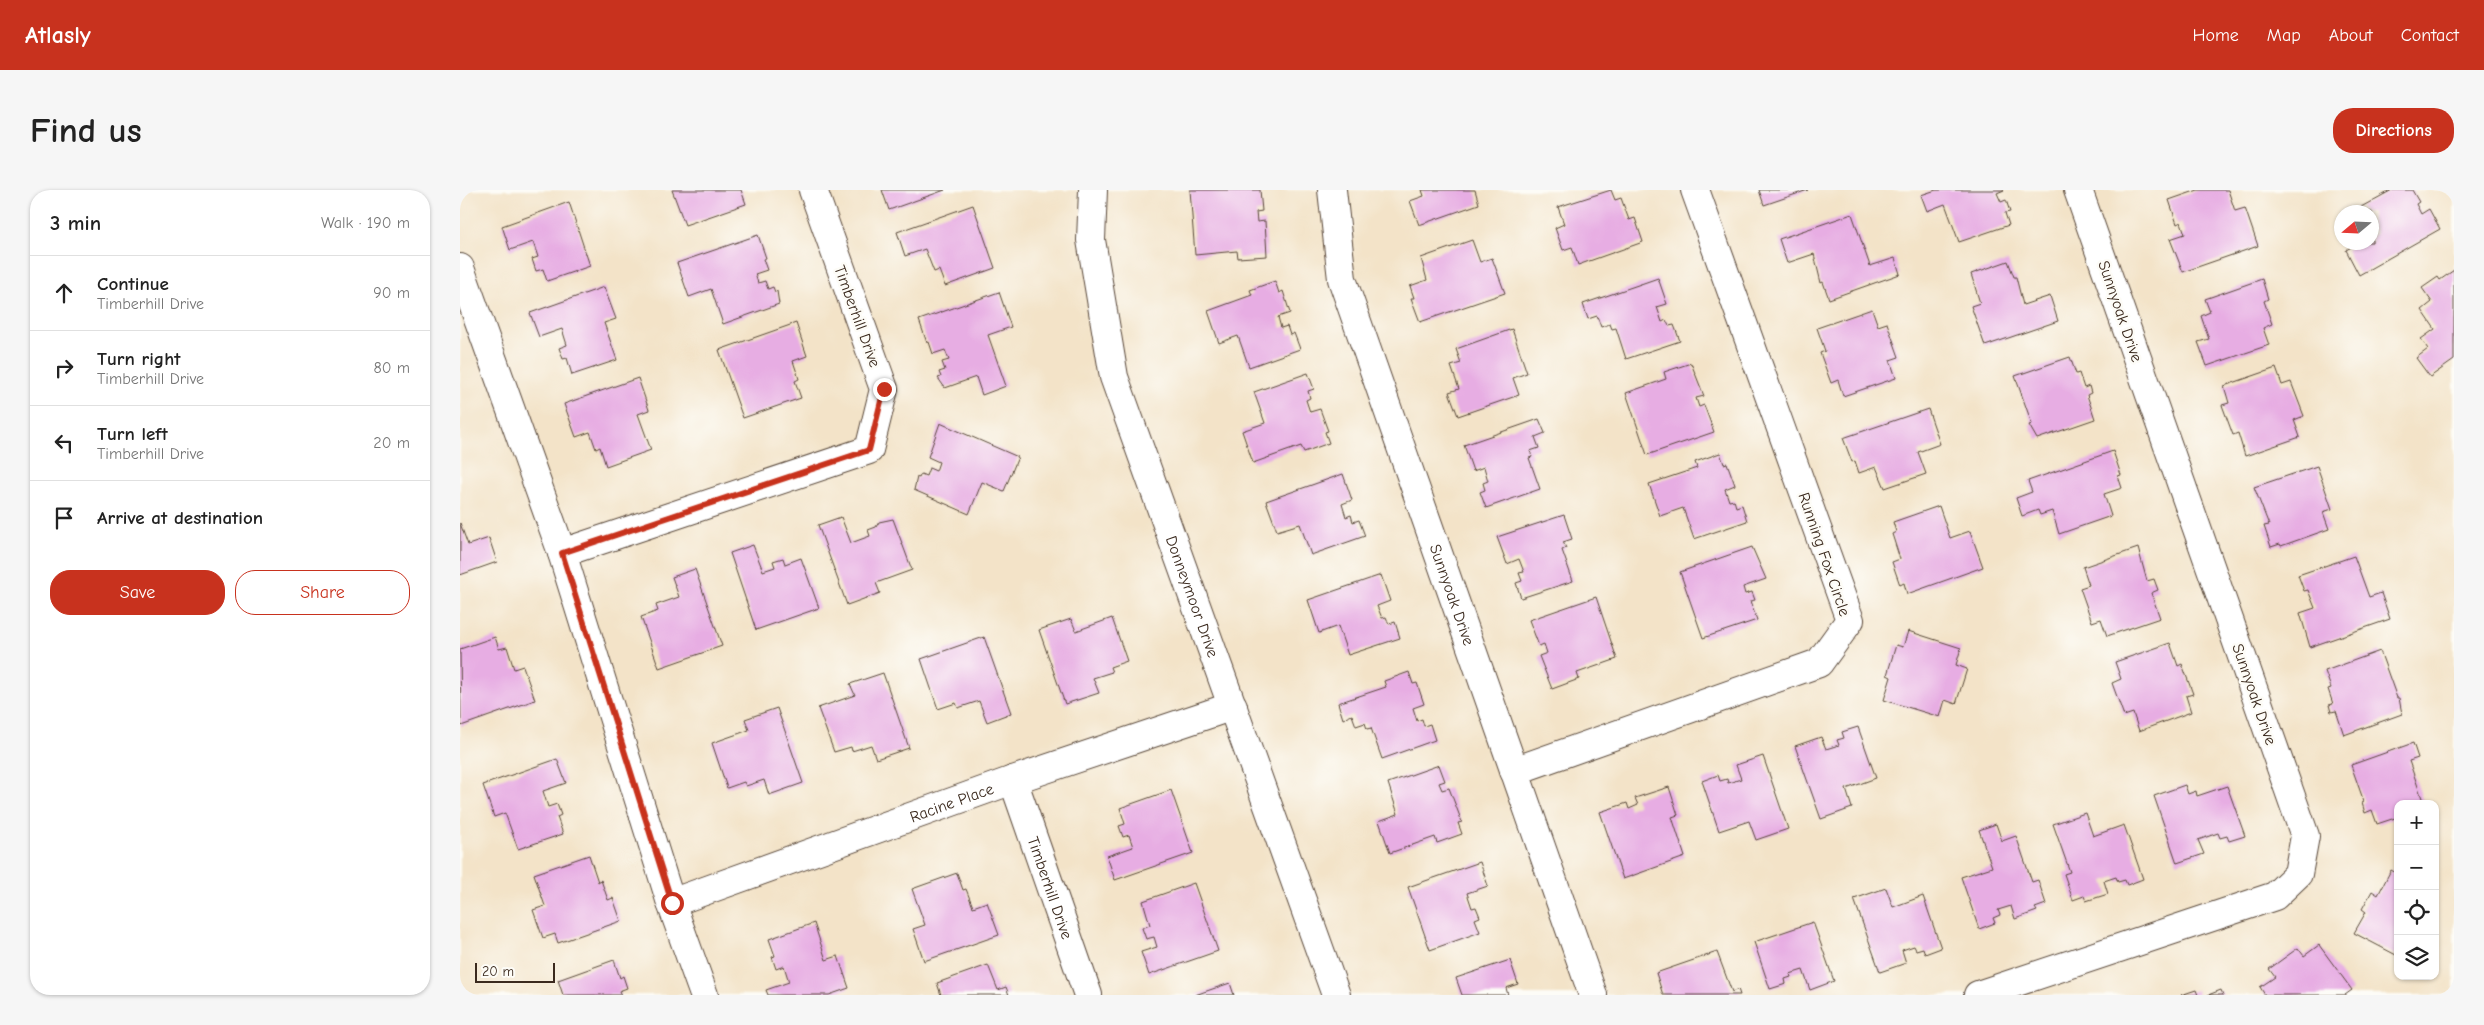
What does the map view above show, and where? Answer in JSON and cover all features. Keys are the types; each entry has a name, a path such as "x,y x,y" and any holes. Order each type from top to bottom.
{"street":[{"name":"Timberhill Drive","path":"562,553 869,450 884,389 813,190"},
{"name":"Donneymoor Drive","path":"1094,190 1091,240 1114,377 1336,995"},
{"name":"Sunnyoak Drive","path":"1332,190 1342,279 1593,995"},
{"name":"Running Fox Circle","path":"1514,771 1819,663 1850,620 1695,190"},
{"name":"Sunnyoak Drive","path":"1981,995 2276,896 2298,874 2305,836 2078,190"},
{"path":"460,268 562,553 672,903 704,995"},
{"name":"Racine Place","path":"672,903 1013,780 1233,706"},
{"name":"Timberhill Drive","path":"1013,780 1088,995"}],"building":[{"path":"672,190 741,190 746,204 685,225"},
{"path":"882,190 945,190 889,210"},
{"path":"1190,190 1260,190 1262,211 1256,212 1257,222 1265,221 1267,256 1238,258 1237,251 1195,255"},
{"path":"1422,190 1475,190 1479,204 1419,225 1410,201 1424,196"},
{"path":"1611,190 1615,200 1621,198 1629,220 1635,218 1643,242 1578,265 1572,247 1563,250 1555,228 1564,224 1558,207"},
{"path":"1759,190 1808,190 1764,205"},
{"path":"1936,190 2004,190 1997,193 2001,202 2006,200 2010,212 2005,213 2009,225 1959,242 1945,204 1927,211 1921,195"},
{"path":"2198,190 2228,190 2235,211 2245,208 2258,246 2183,272 2170,239 2185,234 2181,222 2177,224 2169,200"},
{"path":"2392,190 2412,190 2419,202 2416,204 2421,214 2429,209 2440,229 2359,275 2346,250 2379,250 2379,205 2365,205"},
{"path":"569,202 590,266 547,281 543,269 536,271 532,259 538,257 533,242 510,250 502,226"},
{"path":"973,205 995,268 945,286 939,270 934,272 925,249 905,256 897,232"},
{"path":"1852,214 1870,266 1895,258 1900,274 1829,299 1823,282 1821,283 1814,254 1787,263 1779,239"},
{"path":"758,235 766,258 763,259 767,270 755,274 758,283 765,281 768,289 773,287 775,292 777,291 779,304 723,324 711,289 689,297 677,263"},
{"path":"1472,240 1480,262 1492,258 1505,293 1420,322 1411,298 1414,298 1410,286 1427,280 1421,258"},
{"path":"2008,261 2014,277 2016,277 2023,305 2050,296 2058,321 1985,346 1971,306 1980,303 1971,274"},
{"path":"2454,270 2454,360 2430,377 2416,358 2428,349 2421,339 2435,329 2422,310 2432,302 2422,288 2438,277 2440,280"},
{"path":"1658,278 1667,304 1657,307 1662,322 1666,320 1669,326 1674,325 1680,341 1626,359 1616,328 1612,329 1610,324 1601,327 1597,316 1588,319 1583,304"},
{"path":"2262,279 2268,299 2264,301 2272,324 2263,328 2269,345 2207,366 2198,342 2209,339 2201,316 2210,312 2205,299"},
{"path":"1275,281 1279,293 1283,291 1290,313 1278,317 1281,328 1287,326 1290,335 1294,333 1300,349 1249,367 1238,336 1219,343 1208,311 1252,295 1250,290"},
{"path":"604,287 616,319 604,323 617,360 572,375 567,358 563,359 559,348 567,345 562,329 539,337 530,313"},
{"path":"999,292 1011,327 988,335 1006,386 982,395 976,377 945,388 938,378 941,377 939,372 945,370 942,362 949,360 945,350 933,354 919,320"},
{"path":"1872,309 1878,326 1887,323 1899,357 1890,360 1896,378 1843,396 1838,380 1831,383 1820,353 1825,351 1817,328"},
{"path":"796,323 807,356 793,361 799,379 795,381 801,398 743,418 719,350"},
{"path":"1512,329 1527,373 1513,378 1519,395 1458,416 1449,392 1459,389 1451,366 1461,363 1456,349"},
{"path":"2070,357 2076,374 2079,373 2084,388 2089,386 2091,393 2087,395 2095,419 2037,439 2029,425 2032,424 2015,376"},
{"path":"1691,363 1704,396 1696,398 1699,407 1704,405 1714,432 1647,455 1626,393 1666,379 1664,372"},
{"path":"2276,368 2282,385 2291,382 2304,416 2294,420 2300,437 2245,456 2238,433 2233,435 2222,405 2229,403 2224,386"},
{"path":"1308,373 1314,389 1308,391 1310,398 1306,400 1310,412 1320,409 1328,431 1325,432 1329,443 1304,452 1301,446 1253,463 1242,431 1265,423 1254,392"},
{"path":"638,378 649,410 638,414 651,450 606,466 600,447 596,449 590,432 576,437 564,404"},
{"path":"1928,409 1940,444 1918,452 1926,474 1885,488 1876,467 1859,473 1855,461 1852,462 1843,438"},
{"path":"1539,419 1545,433 1535,437 1539,448 1530,451 1532,457 1529,458 1540,489 1486,508 1480,492 1485,490 1483,483 1488,481 1484,467 1473,471 1464,445"},
{"path":"940,423 1018,457 1004,491 982,482 969,514 914,490 917,477 919,478 921,474 926,476 929,468 936,471 939,462 928,457"},
{"path":"2113,451 2121,475 2118,476 2122,488 2104,494 2111,516 2059,534 2052,511 2040,515 2038,510 2022,516 2016,498 2032,492 2028,481"},
{"path":"1720,453 1724,464 1727,463 1735,485 1725,489 1729,501 1734,500 1736,507 1742,505 1747,521 1694,539 1683,508 1660,516 1649,484 1697,468 1695,462"},
{"path":"2317,466 2332,509 2323,512 2329,529 2281,546 2280,544 2271,547 2264,526 2269,525 2254,487"},
{"path":"1343,474 1352,500 1342,504 1346,517 1351,515 1353,522 1359,520 1365,536 1311,555 1300,524 1277,531 1266,501"},
{"path":"1939,506 1950,538 1970,531 1983,567 1907,594 1904,583 1900,585 1892,562 1900,559 1892,534 1896,532 1893,522"},
{"path":"1564,515 1572,539 1563,542 1566,548 1562,550 1573,581 1521,598 1516,583 1522,581 1519,573 1524,572 1519,559 1507,564 1497,537"},
{"path":"841,517 851,543 870,536 868,530 876,527 879,522 893,519 912,570 876,583 880,593 847,605 818,525"},
{"path":"460,523 468,545 489,538 497,562 460,575"},
{"path":"753,545 763,571 775,567 773,561 783,558 785,564 801,558 819,608 756,630 730,553"},
{"path":"1752,547 1766,579 1743,587 1745,594 1752,592 1755,600 1750,601 1757,620 1703,638 1680,572"},
{"path":"2138,548 2147,581 2154,579 2158,590 2151,593 2160,618 2107,636 2101,619 2092,622 2080,588 2089,585 2083,567"},
{"path":"2354,556 2369,597 2381,593 2390,619 2310,647 2300,613 2315,608 2308,590 2304,591 2298,575"},
{"path":"695,569 722,646 659,668 641,617 658,611 656,605 679,597 672,577"},
{"path":"1381,575 1390,601 1377,606 1382,618 1386,617 1389,624 1395,622 1400,638 1348,655 1338,626 1319,633 1308,600"},
{"path":"1596,597 1617,659 1577,673 1579,679 1552,689 1539,656 1547,653 1544,644 1539,646 1529,620"},
{"path":"1112,618 1127,661 1110,667 1112,672 1093,678 1099,693 1065,704 1039,630 1071,619 1076,631"},
{"path":"1908,631 1961,648 1956,665 1967,669 1956,704 1945,700 1940,717 1884,700 1891,677 1887,675 1896,645 1903,647"},
{"path":"495,637 499,649 507,647 514,669 523,666 535,700 461,726 460,649"},
{"path":"984,637 1011,713 987,722 979,701 958,708 956,703 938,709 921,659"},
{"path":"2170,643 2178,666 2182,664 2193,694 2186,696 2191,712 2139,731 2133,713 2124,716 2112,683 2121,679 2115,662"},
{"path":"2380,651 2397,698 2399,698 2402,714 2344,735 2336,711 2331,712 2329,705 2333,704 2328,689 2331,688 2325,671"},
{"path":"1409,672 1413,684 1417,683 1424,704 1413,708 1417,721 1422,719 1424,726 1430,724 1435,740 1382,759 1371,728 1367,729 1365,723 1356,726 1352,715 1343,719 1338,703 1386,687 1384,681"},
{"path":"883,673 909,748 876,759 871,745 852,751 851,747 834,752 818,708 855,695 850,684"},
{"path":"777,708 803,783 769,795 764,780 746,786 744,782 727,788 712,743 749,730 745,719"},
{"path":"1858,727 1876,778 1846,789 1852,808 1821,819 1795,746 1821,737 1826,749 1839,745 1837,740 1844,738 1842,732"},
{"path":"2413,743 2418,758 2409,761 2423,800 2394,800 2394,818 2377,824 2372,810 2365,813 2362,803 2364,802 2351,765"},
{"path":"1763,756 1788,829 1756,840 1749,821 1719,831 1702,781 1718,775 1720,781 1727,779 1728,783 1741,779 1736,765"},
{"path":"557,759 566,783 543,791 548,807 557,804 561,815 557,817 563,834 518,849 505,813 494,817 483,785"},
{"path":"1439,765 1445,781 1439,783 1442,790 1449,788 1462,822 1458,823 1462,834 1437,843 1435,837 1390,853 1379,821 1398,814 1388,783"},
{"path":"2185,785 2188,794 2196,791 2197,796 2227,786 2245,836 2229,841 2227,836 2220,838 2218,833 2198,840 2204,854 2177,863 2154,796"},
{"path":"1669,787 1678,815 1672,817 1685,857 1623,879 1600,812 1627,803 1629,809 1638,805 1635,798"},
{"path":"1171,790 1193,853 1115,880 1107,856 1133,847 1129,835 1123,837 1119,826 1125,824 1120,808"},
{"path":"2085,813 2093,836 2124,825 2143,879 2127,885 2125,880 2118,882 2116,877 2104,881 2108,894 2086,901 2084,896 2073,900 2064,874 2070,872 2053,824"},
{"path":"1996,824 2002,841 2016,836 2032,882 2038,880 2046,904 2035,908 2037,911 2015,919 2011,906 1998,910 2000,915 1993,918 1995,923 1979,929 1961,877 1992,867 1979,830"},
{"path":"589,855 598,882 601,880 608,900 613,898 621,921 558,943 555,934 543,938 533,910 545,906 534,874"},
{"path":"1480,862 1488,886 1467,893 1472,908 1476,907 1480,917 1475,919 1480,932 1430,950 1408,887"},
{"path":"2391,870 2394,872 2394,954 2354,933 2366,912 2362,909 2372,891 2378,895"},
{"path":"957,873 963,890 966,889 973,907 987,902 999,935 924,961 913,929 925,925 912,889"},
{"path":"1194,883 1218,951 1149,975 1141,952 1157,947 1154,937 1146,939 1142,928 1150,925 1143,901"},
{"path":"1886,888 1893,907 1923,896 1941,948 1925,954 1923,948 1916,950 1914,946 1902,950 1906,963 1880,972 1854,899"},
{"path":"1813,922 1834,981 1810,990 1803,970 1790,974 1791,977 1785,979 1786,984 1770,989 1754,942"},
{"path":"814,923 826,960 838,956 849,988 829,995 768,995 766,990 789,982 784,966 776,969 772,957 775,956 769,939"},
{"path":"2319,945 2352,990 2345,995 2265,995 2260,987 2275,977 2269,969 2298,948 2304,956"},
{"path":"1717,952 1732,992 1738,989 1740,995 1663,995 1656,973"},
{"path":"614,960 620,978 623,976 627,988 619,991 621,995 563,995 558,980"},
{"path":"1510,960 1518,984 1506,988 1508,995 1462,995 1456,978"},
{"path":"988,965 998,990 1006,987 1009,995 941,995 937,983"},
{"path":"1230,983 1234,995 1195,995"},
{"path":"2196,990 2198,995 2181,995"},
{"path":"2221,990 2223,995 2208,995"}],"route":[{"path":"672,903 562,553 869,450 884,389"}]}
